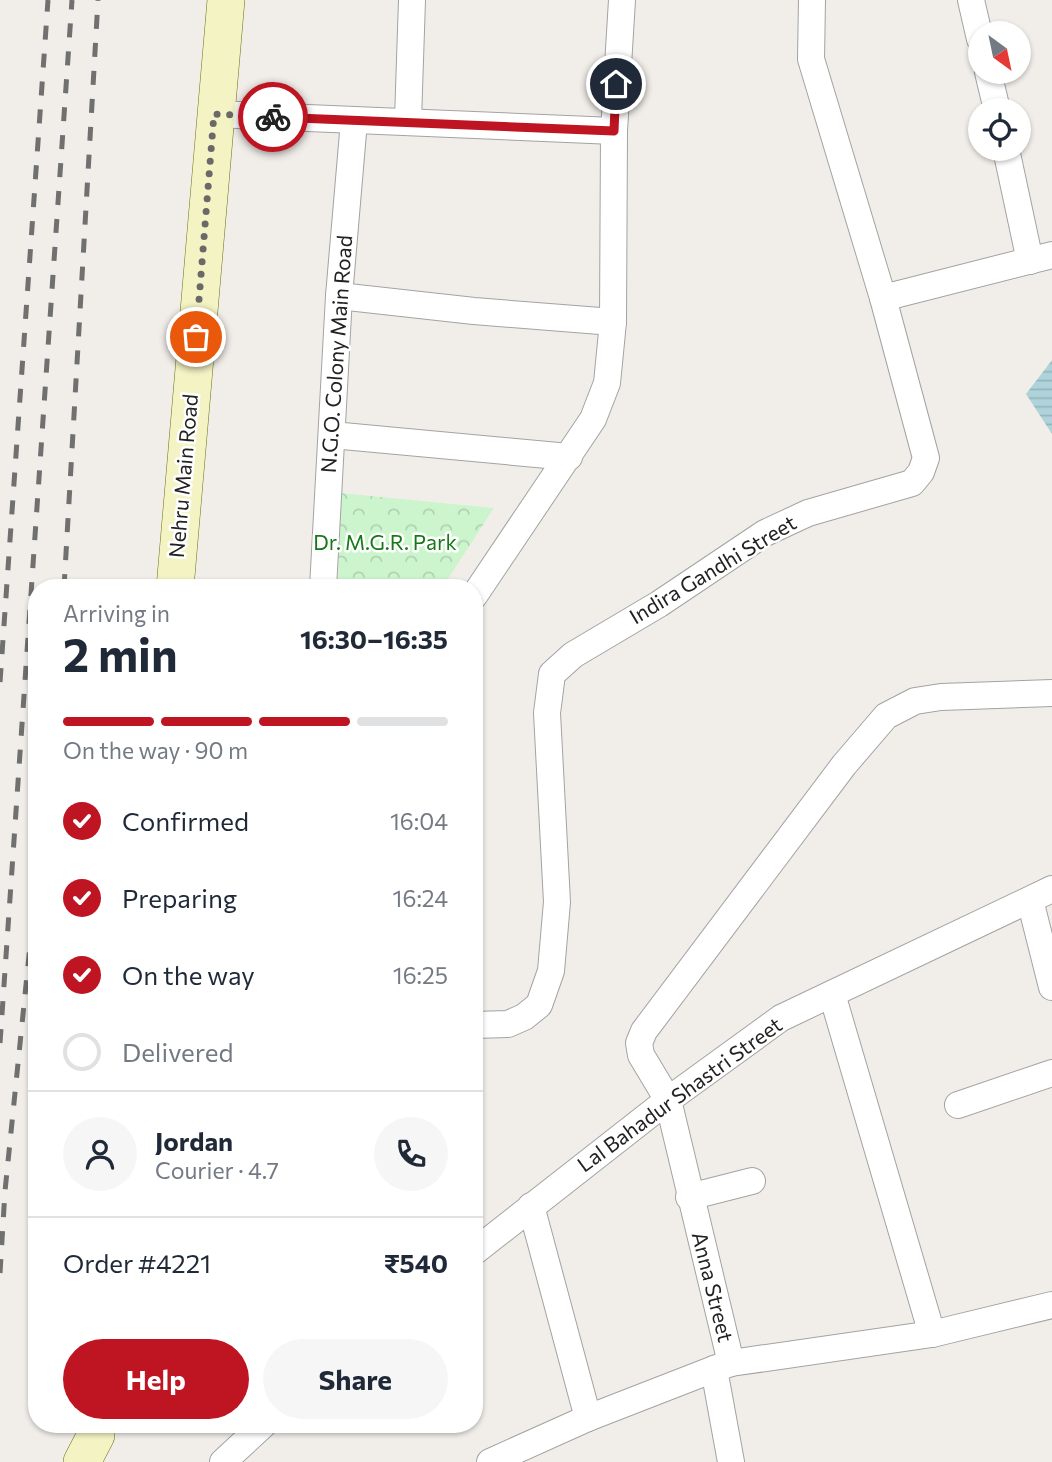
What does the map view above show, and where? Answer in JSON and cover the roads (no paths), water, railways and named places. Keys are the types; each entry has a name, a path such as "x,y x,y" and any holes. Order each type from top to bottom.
{"street":[{"name":"Nehru Main Road","path":"175,579 226,0"},
{"path":"408,120 412,0"},
{"path":"483,583 593,419 607,383 613,322 614,131 622,0"},
{"name":"Indira Gandhi Street","path":"483,1025 508,1024 524,1017 538,1005 551,971 557,902 547,713 552,674 573,655 659,604 765,533 808,513 912,483 921,472 926,458 883,298 811,60 812,0"},
{"path":"971,0 976,21"},
{"path":"214,114 354,121 408,120 614,131"},
{"name":"N.G.O. Colony Main Road","path":"324,579 340,296 354,121"},
{"path":"883,298 1041,258 1010,161"},
{"path":"340,296 474,311 613,322"},
{"path":"332,435 569,457"},
{"name":"Anna Street","path":"731,1462 723,1366 689,1197 668,1100 641,1055 639,1043 644,1031 869,732 886,716 915,701 1052,694"},
{"path":"1041,894 1052,987"},
{"name":"Lal Bahadur Shastri Street","path":"483,1245 668,1100 781,1018 1041,894"},
{"path":"832,994 932,1334"},
{"path":"958,1105 1052,1073"},
{"path":"689,1197 752,1181"},
{"path":"531,1206 589,1418"},
{"path":"490,1462 589,1418 723,1366 932,1334 1052,1305"},
{"path":"223,1462 254,1433"}],"water":[{"path":"1052,360 1052,434 1026,394"}],"railway":[{"path":"0,682 48,0"},
{"path":"32,579 72,0"},
{"path":"65,579 98,0"},
{"path":"0,1043 28,637"},
{"path":"0,1273 5,1191 28,965"}],"park label":[{"name":"Dr. M.G.R. Park","path":"385,543"}]}
